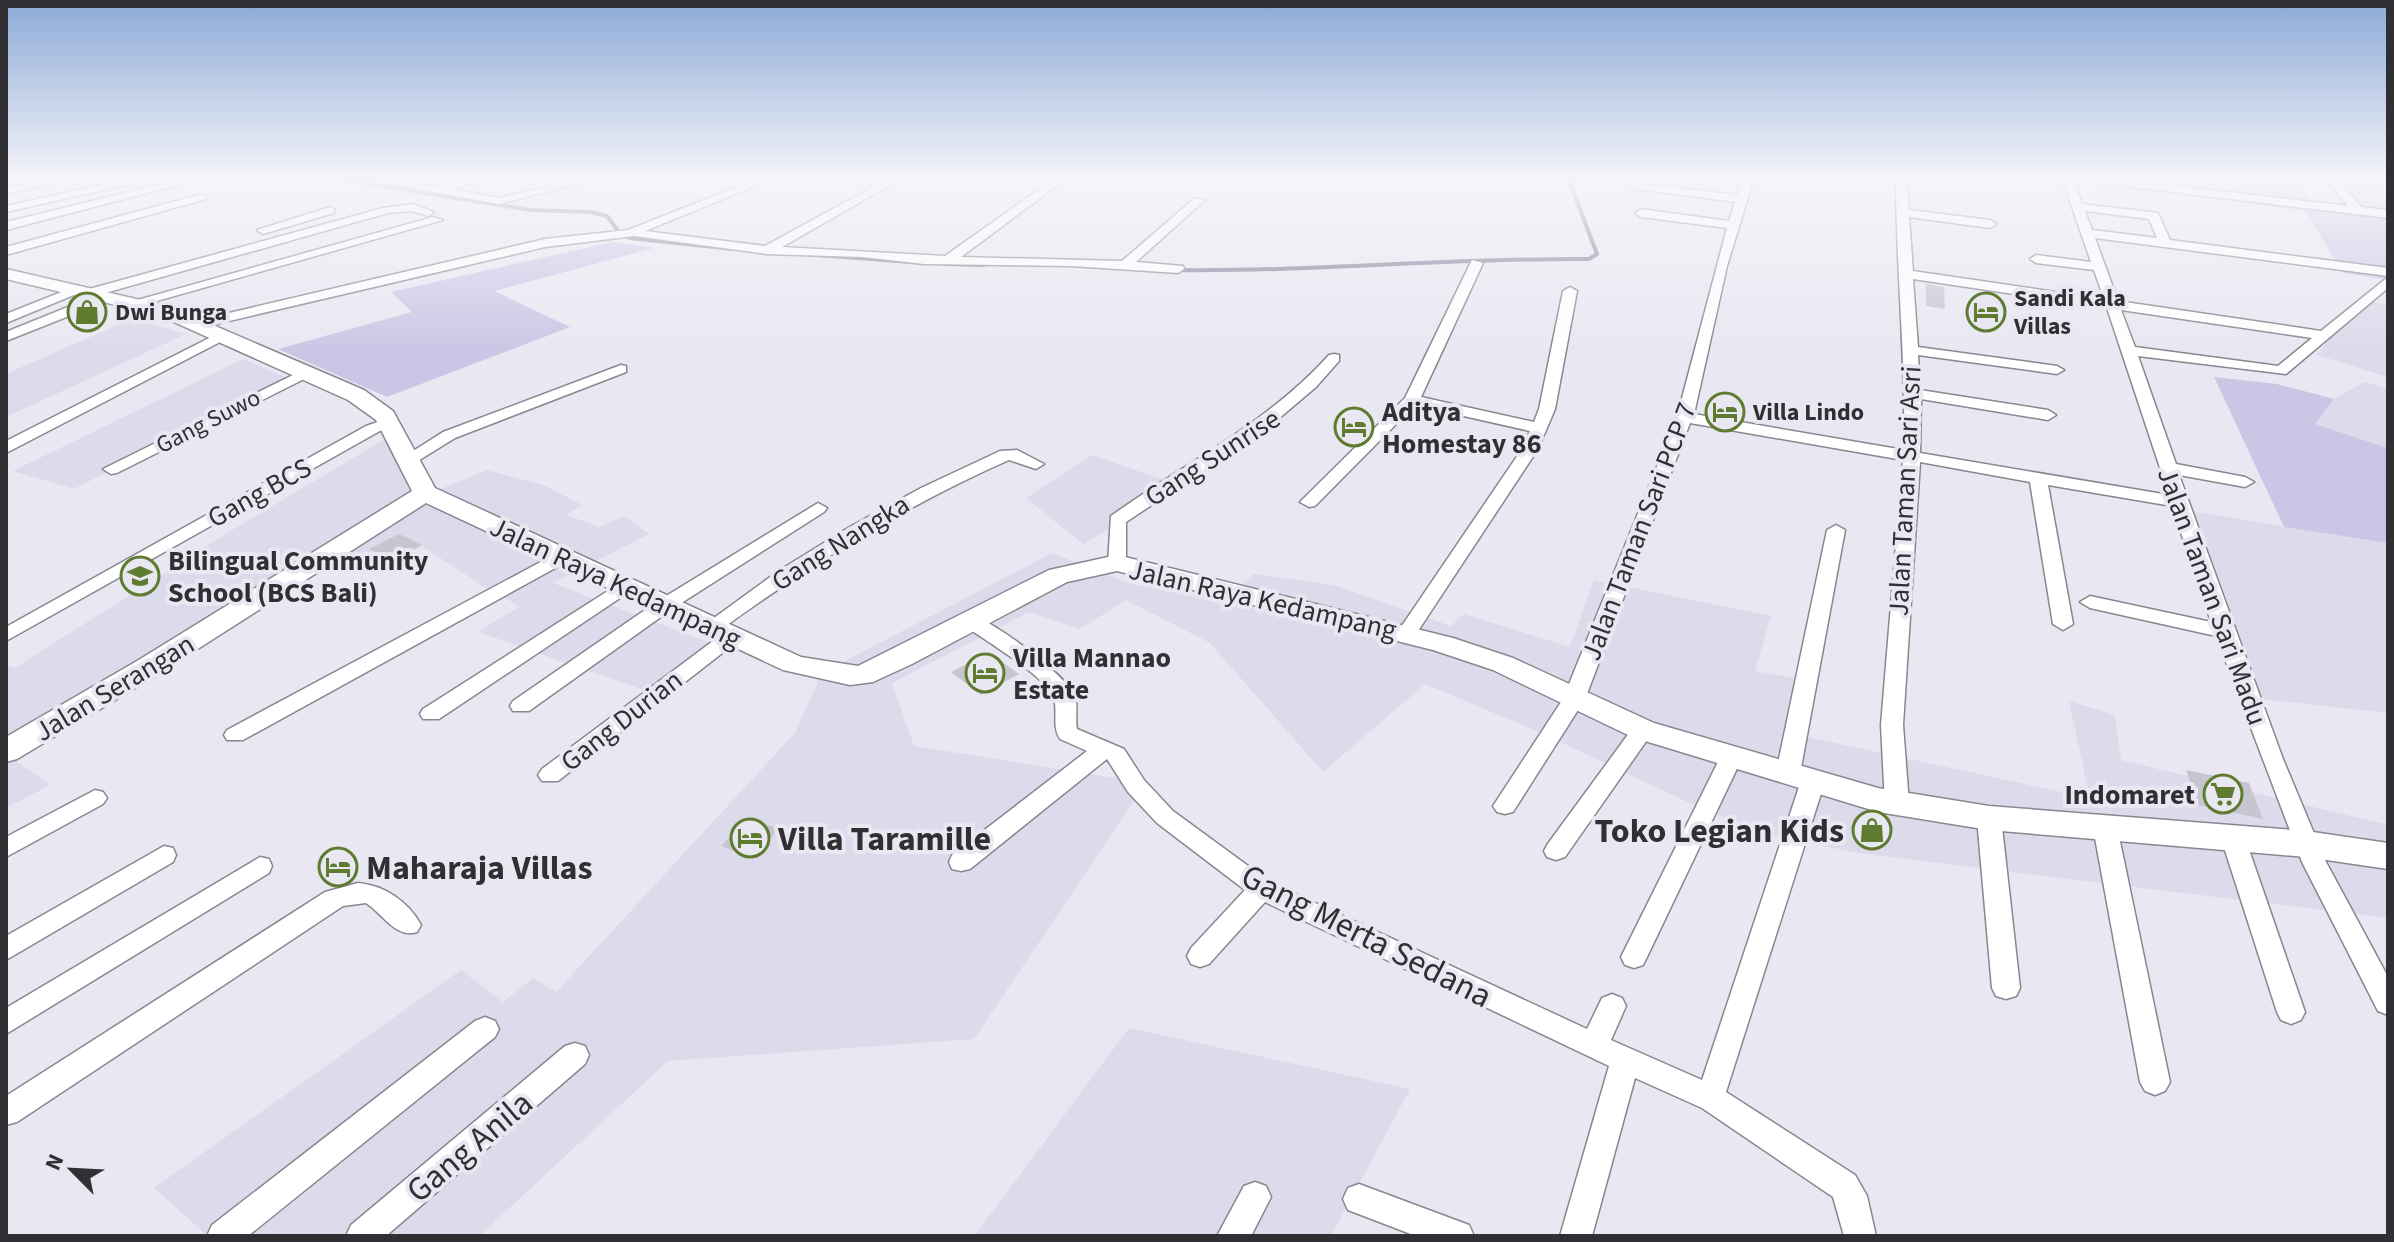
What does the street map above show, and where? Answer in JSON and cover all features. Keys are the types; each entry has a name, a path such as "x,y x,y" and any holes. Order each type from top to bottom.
{"street":[{"path":"6,251 61,236"},
{"path":"6,319 255,236"},
{"path":"6,337 82,293 292,236"},
{"path":"134,303 364,236"},
{"path":"6,448 209,331 545,243 602,236"},
{"path":"651,236 767,250 862,253 947,261 1178,269"},
{"path":"767,250 792,236"},
{"path":"947,261 982,236"},
{"path":"1124,266 1158,236"},
{"name":"Jalan Taman Sari PCP 7","path":"1505,806 1574,699 1685,417 1729,236"},
{"name":"Jalan Taman Sari Asri","path":"1897,804 1892,725 1912,454 1913,393 1903,236"},
{"name":"Jalan Taman Sari Madu","path":"2089,236 2223,631 2306,844 2388,1003"},
{"path":"2109,236 2388,272"},
{"path":"2162,236 2165,244"},
{"path":"2036,259 2100,267"},
{"path":"1309,502 1412,400 1477,263"},
{"path":"6,274 134,303 209,331 368,402 389,423 425,493"},
{"path":"1904,274 2322,335"},
{"path":"2128,350 2281,371 2388,281"},
{"path":"1407,633 1530,449 1547,409 1570,291"},
{"path":"1911,350 2057,370"},
{"name":"Gang Sunrise","path":"1117,563 1117,520 1265,424 1311,387 1334,358"},
{"path":"407,460 449,435 621,369"},
{"name":"Gang Suwo","path":"111,469 305,373"},
{"path":"1913,393 2048,415"},
{"path":"1412,400 1539,428"},
{"path":"1685,417 2178,502"},
{"name":"Gang BCS","path":"6,635 372,429 389,423"},
{"name":"Gang Nangka","path":"723,631 850,532 911,497 1009,454 1036,464"},
{"path":"2167,468 2245,482"},
{"path":"2038,479 2063,624"},
{"name":"Jalan Raya Kedampang","path":"425,493 793,664 850,676 879,669 1058,576 1117,563 1407,633 1503,664 1643,730 1897,804 1989,818 2306,844 2388,856"},
{"name":"Jalan Serangan","path":"6,751 147,668 425,493"},
{"path":"521,706 665,605 818,508"},
{"path":"1715,1085 1800,777 1836,530"},
{"path":"235,735 561,557"},
{"path":"431,714 625,586"},
{"path":"2090,602 2223,631"},
{"name":"Gang Merta Sedana","path":"971,621 1054,682 1064,697 1063,719 1068,734 1106,748 1123,761 1136,786 1165,817 1261,889 1712,1099 1785,1150 1831,1175 1851,1196 1860,1236"},
{"name":"Gang Durian","path":"550,775 723,631"},
{"path":"1556,851 1643,730"},
{"path":"961,862 1106,748"},
{"path":"1634,957 1732,756"},
{"path":"6,848 95,798"},
{"path":"1989,818 2006,988"},
{"path":"2105,827 2155,1082"},
{"path":"2233,838 2291,1012"},
{"path":"6,949 164,855"},
{"path":"6,1022 260,866"},
{"path":"1200,956 1261,889"},
{"path":"6,1112 334,899 362,891 378,895 408,925"},
{"path":"1594,1046 1612,1006"},
{"path":"223,1236 485,1029"},
{"name":"Gang Anila","path":"362,1236 575,1055"},
{"path":"1576,1236 1625,1060"},
{"path":"1233,1236 1255,1197"},
{"path":"1359,1199 1458,1236"}],"shaded area":[{"path":"2320,236 2388,236 2388,280 2343,273"},
{"path":"612,242 654,248 494,291 570,327 387,397 278,349 412,312 391,292"},
{"path":"2373,302 2388,304 2388,377 2317,355 2356,305"},
{"path":"133,318 186,334 6,417 6,374"},
{"path":"243,359 290,379 74,489 13,471"},
{"path":"2214,377 2277,384 2334,399 2315,424 2388,448 2388,543 2284,527"},
{"path":"2365,382 2388,389 2388,448 2314,424 2334,399"},
{"path":"385,439 419,498 487,470 543,485 582,505 566,515 600,527 624,516 649,534 553,583 715,645 652,693 478,632 520,606 489,590 422,546 377,569 329,553 6,747 6,665 15,668 237,527"},
{"path":"1092,455 1181,486 1083,544 1026,498"},
{"path":"2179,509 2388,543 2388,713 2252,698"},
{"path":"1052,553 1131,584 1222,602 1254,574 1334,585 1451,626 1464,614 1570,647 1594,580 1771,616 1755,671 1811,681 1803,736 2090,798 2069,701 2115,715 2121,760 2388,825 2388,918 1865,854 1776,837 1698,807 1537,731 1425,684 1323,772 1210,643 1126,600 1080,629 1029,612 892,683 914,746 1146,783 974,1039 668,1061 479,1236 208,1236 154,1188 461,970 503,1002 533,978 556,992 795,733 822,673"},
{"path":"6,754 50,785 6,808"},
{"path":"1129,1028 1410,1089 1331,1236 974,1236"}],"building":[{"path":"1926,284 1944,287 1945,309 1926,306"},
{"path":"399,534 422,545 392,560 369,549"},
{"name":"Villa Mannao Estate","path":"989,652 1019,674 981,695 951,672"},
{"name":"Indomaret","path":"2186,770 2249,783 2263,819 2198,805"},
{"name":"Villa Taramille","path":"748,818 779,829 752,858 721,846"}],"waterway":[{"path":"626,236 733,249"},
{"path":"1172,270 1589,259 1597,254 1590,236"},
{"path":"817,255 924,263"},
{"path":"945,264 984,265"}],"place":[{"name":"Dwi Bunga","path":"87,312"},
{"name":"Sandi Kala Villas","path":"1986,312"},
{"name":"Villa Lindo","path":"1725,412"},
{"name":"Aditya Homestay 86","path":"1354,427"},
{"name":"Bilingual Community School (BCS Bali)","path":"140,576"},
{"name":"Villa Mannao Estate","path":"985,673"},
{"name":"Indomaret","path":"2223,794"},
{"name":"Toko Legian Kids","path":"1872,830"},
{"name":"Villa Taramille","path":"750,838"},
{"name":"Maharaja Villas","path":"338,867"}]}
